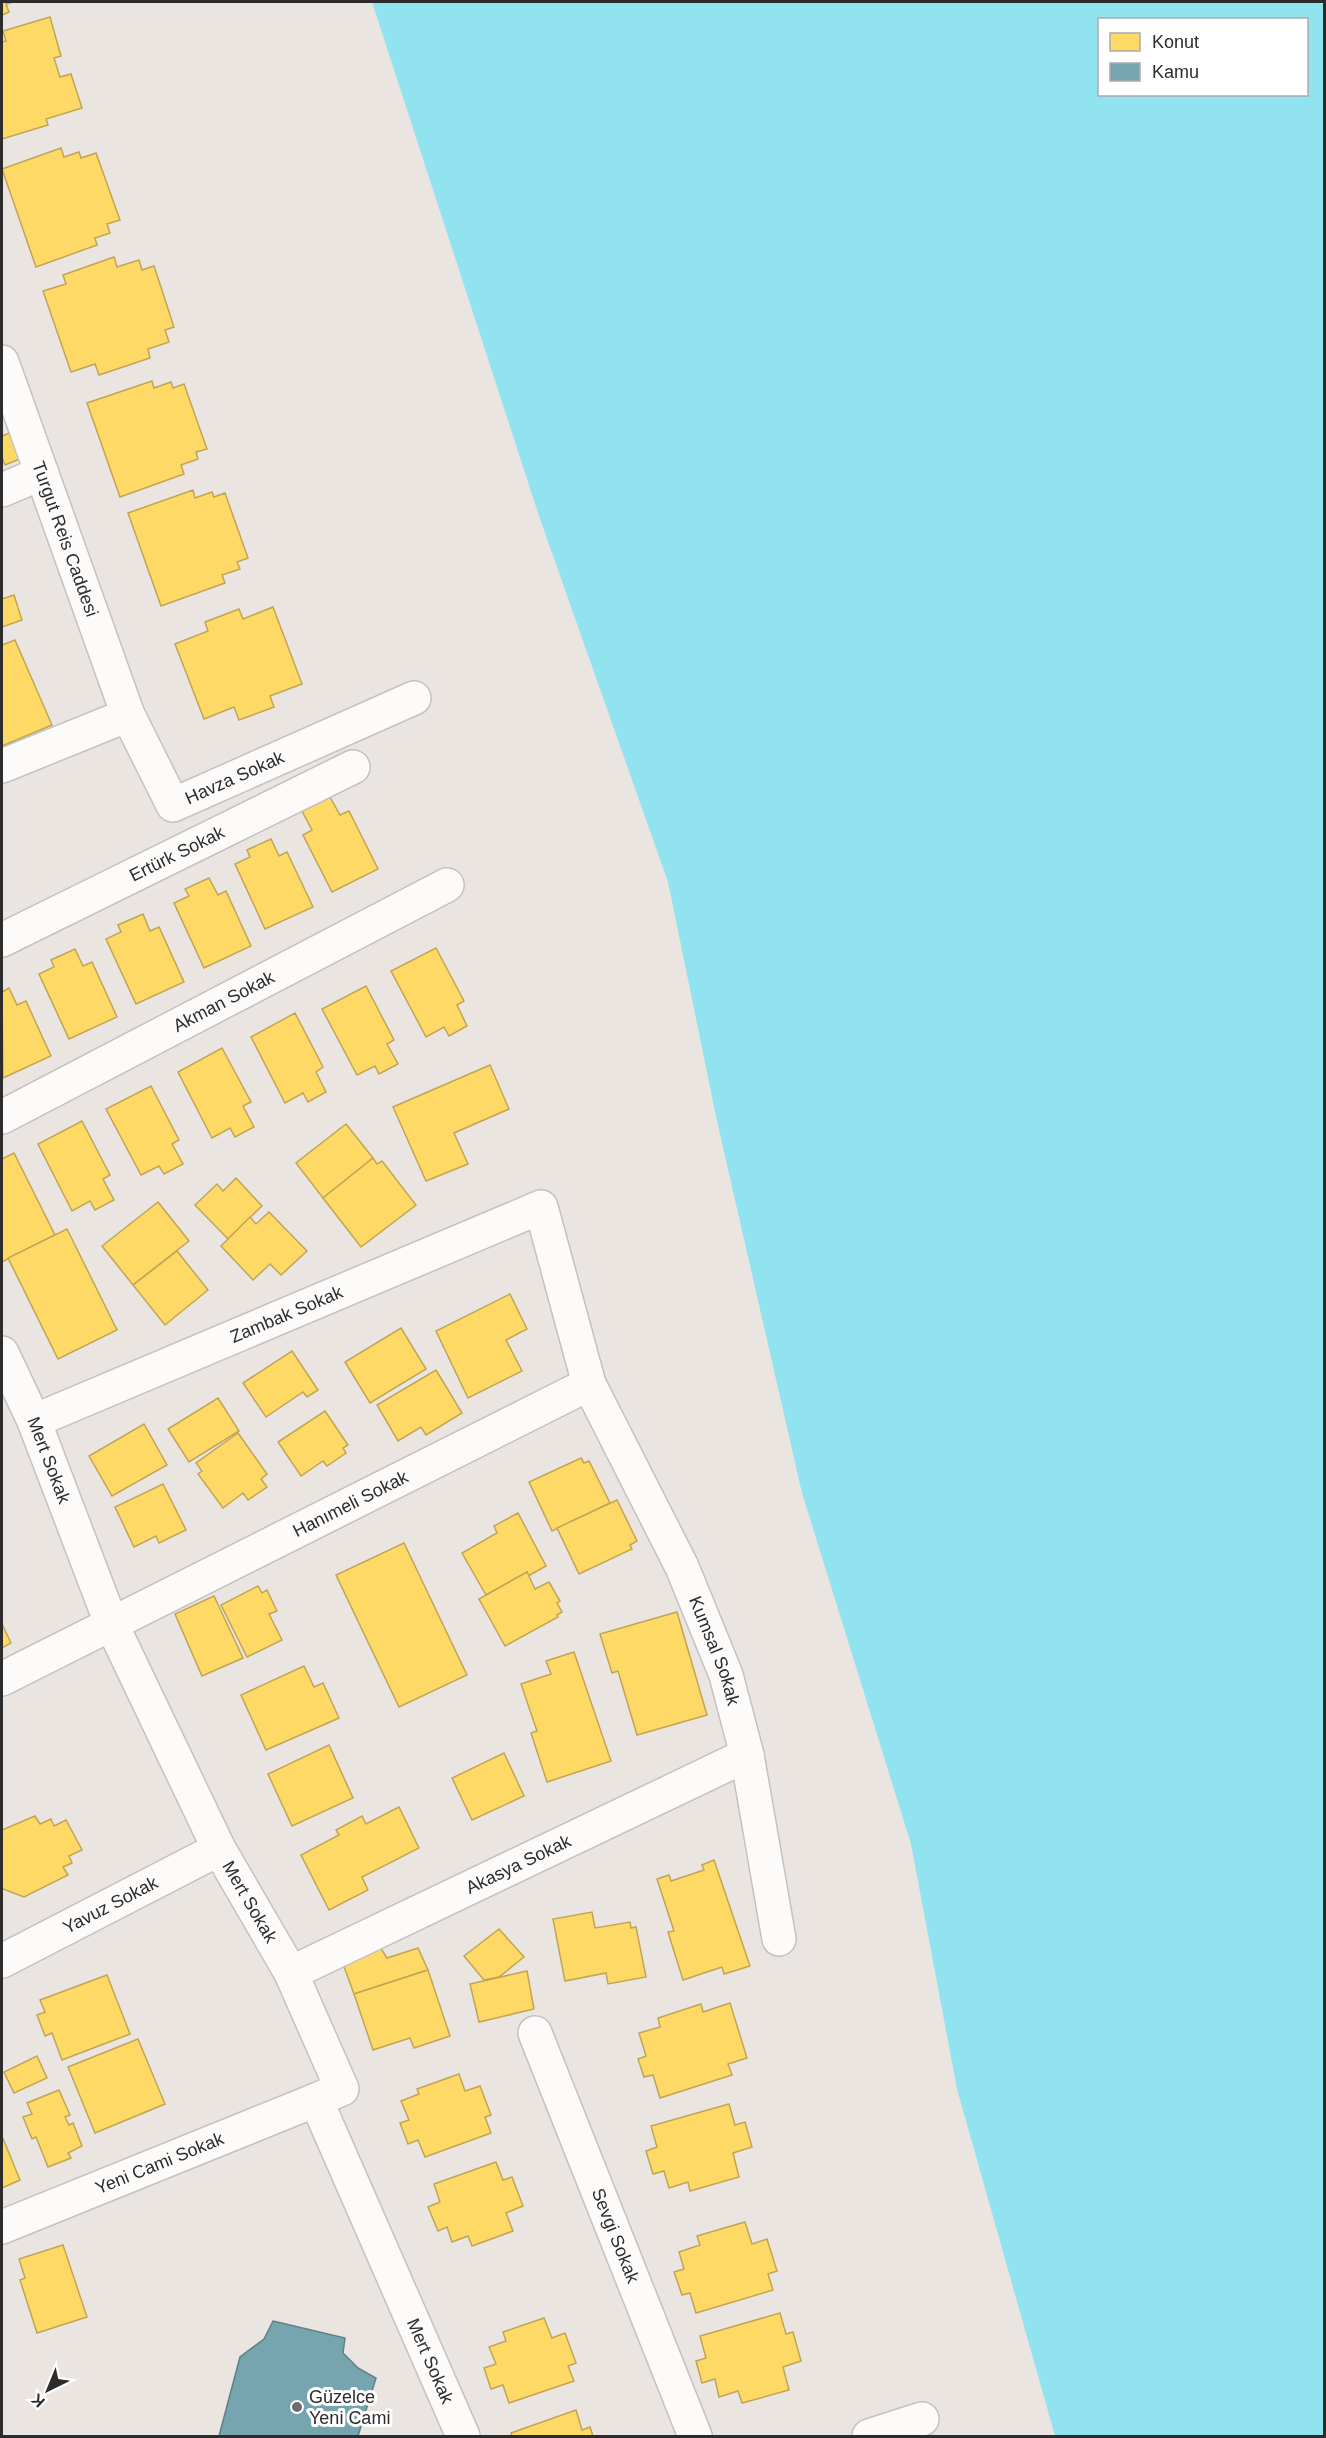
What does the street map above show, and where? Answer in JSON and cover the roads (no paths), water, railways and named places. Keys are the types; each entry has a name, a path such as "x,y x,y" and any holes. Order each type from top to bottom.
{"street":[{"name":"Turgut Reis Caddesi","path":"2,362 128,715"},
{"path":"2,490 42,473"},
{"name":"Havza Sokak","path":"128,715 173,806 414,698"},
{"path":"2,766 128,715"},
{"name":"Ertürk Sokak","path":"2,940 353,768"},
{"name":"Akman Sokak","path":"2,1117 447,885"},
{"name":"Kumsal Sokak","path":"541,1207 589,1384 682,1567 726,1675 747,1755 779,1939"},
{"name":"Zambak Sokak","path":"34,1421 541,1207"},
{"name":"Mert Sokak","path":"2,1353 34,1421 111,1623 219,1849 291,1973 342,2089 316,2100 464,2436"},
{"name":"Hanımeli Sokak","path":"2,1679 589,1384"},
{"name":"Akasya Sokak","path":"291,1973 747,1755"},
{"name":"Yavuz Sokak","path":"2,1961 219,1849"},
{"name":"Sevgi Sokak","path":"535,2033 695,2436"},
{"name":"Yeni Cami Sokak","path":"2,2227 316,2100"},
{"path":"869,2436 922,2419"}],"water":[{"path":"372,2 1324,2 1324,2436 1055,2436 957,2089 911,1844 802,1493 717,1121 668,882 539,516"}],"place":[{"name":"Güzelce Yeni Cami","path":"297,2407"}]}
